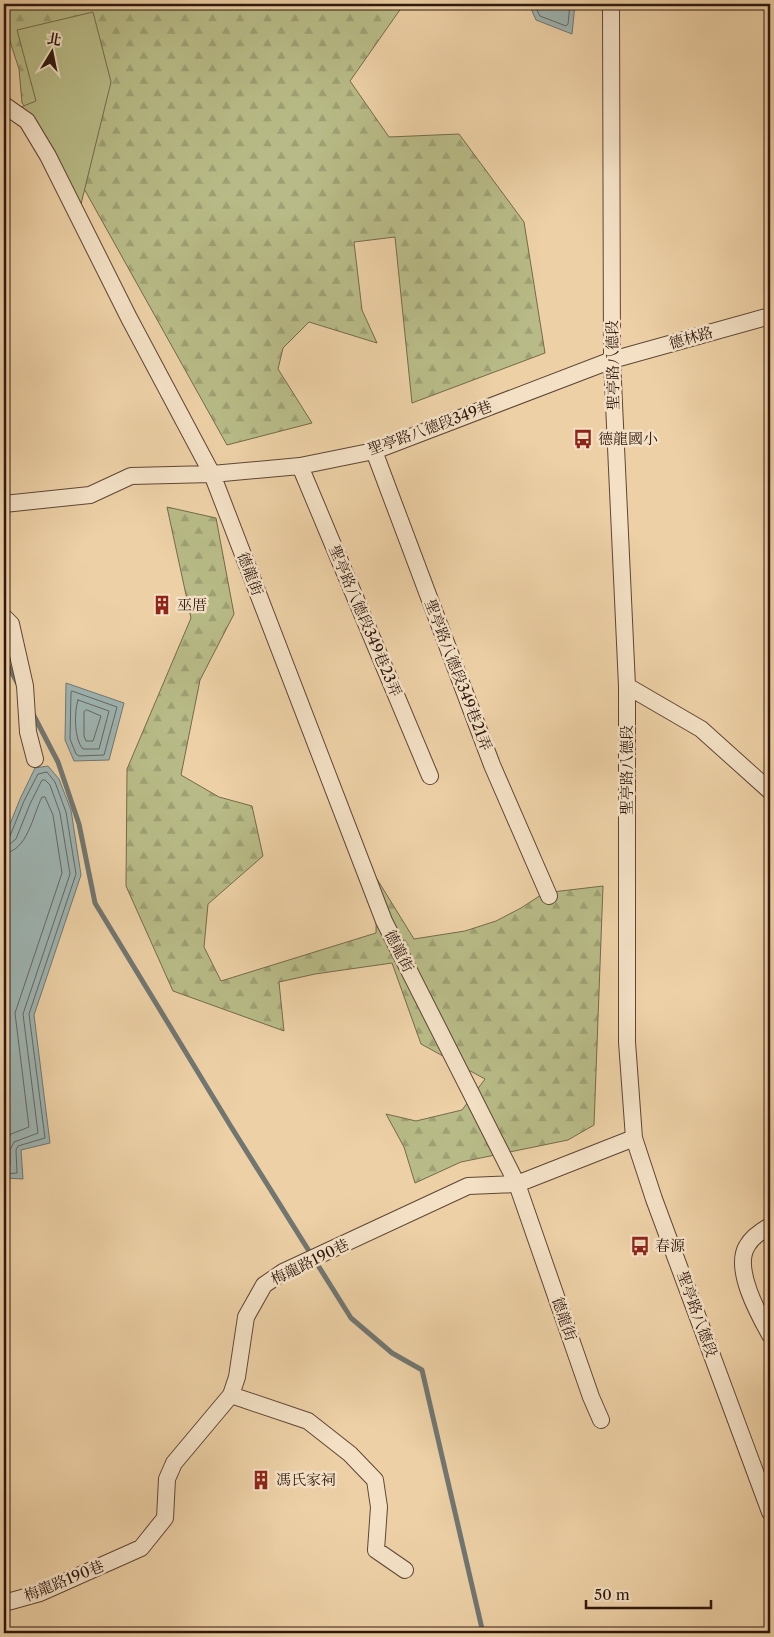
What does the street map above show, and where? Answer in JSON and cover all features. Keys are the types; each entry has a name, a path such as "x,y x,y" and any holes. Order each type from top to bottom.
{"street":[{"name":"聖亭路八德段","path":"612,4 612,360 627,686 626,1042 634,1138 654,1199 770,1512"},
{"name":"德龍街","path":"4,106 27,121 48,156 128,318 212,474 384,921 517,1184 591,1397 601,1420"},
{"name":"德林路","path":"612,360 770,316"},
{"name":"聖亭路八德段349巷","path":"4,504 90,495 131,476 212,474 300,466 374,450 612,360"},
{"name":"聖亭路八德段349巷21弄","path":"374,450 492,765 549,896"},
{"name":"聖亭路八德段349巷23弄","path":"300,466 430,776"},
{"path":"4,617 11,624 25,686 28,732 35,759"},
{"path":"627,686 701,729 770,791"},
{"name":"梅龍路190巷","path":"4,1603 40,1593 141,1548 165,1518 167,1479 174,1463 231,1395 237,1378 246,1317 264,1285 283,1272 468,1186 517,1184 634,1138"},
{"path":"770,1226 756,1235 746,1248 743,1267 745,1282 770,1335"},
{"path":"231,1395 308,1421 350,1454 375,1480 379,1507 376,1550 404,1570"}],"green space":[{"path":"4,4 404,4 350,81 389,137 459,134 524,222 545,353 412,403 395,237 354,242 362,310 377,343 309,322 283,348 278,369 312,423 227,445 58,142 22,103 19,69 4,23"},
{"path":"93,12 111,82 81,204 16,109 36,101 17,30"},
{"path":"167,507 216,518 234,614 200,680 181,775 219,797 252,806 263,856 208,904 204,947 221,981 376,933 377,879 414,939 465,931 496,921 544,893 603,886 594,1125 568,1140 461,1162 415,1183 404,1147 386,1114 416,1121 462,1110 485,1079 421,1044 392,963 315,974 279,982 284,1031 173,991 126,886 127,769 191,618"}],"water":[{"path":"529,4 575,4 572,34 536,20"},
{"path":"66,683 124,703 109,760 74,761 65,740"},
{"path":"48,766 59,779 71,810 81,875 34,1015 50,1143 21,1150 23,1179 4,1178 4,839 35,768"}],"waterway":[{"path":"4,658 19,686"},
{"path":"33,714 58,762 79,824 95,903 230,1125 351,1318 392,1353 422,1370 483,1633"}],"place":[{"name":"德龍國小","path":"583,439"},
{"name":"巫厝","path":"162,605"},
{"name":"春源","path":"640,1246"},
{"name":"馮氏家祠","path":"261,1480"}]}
